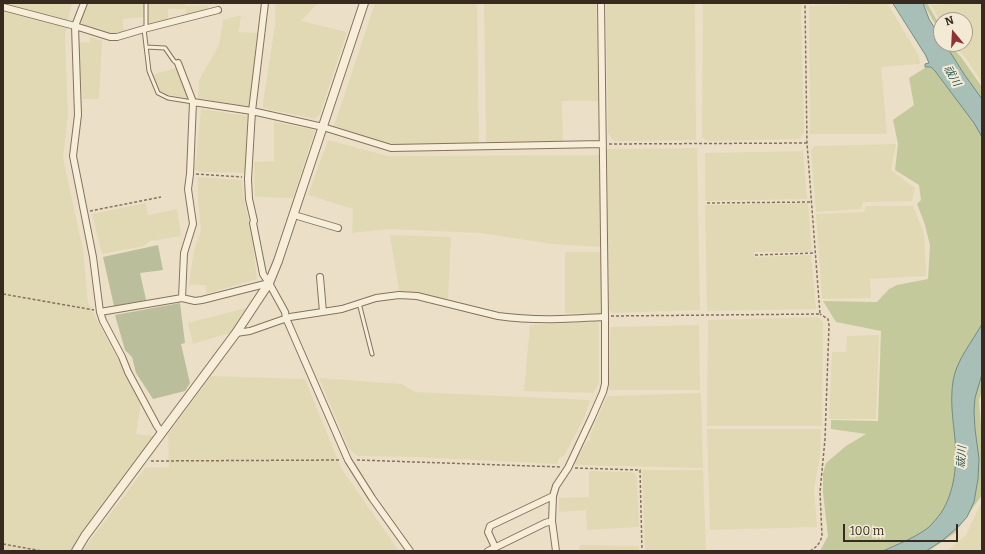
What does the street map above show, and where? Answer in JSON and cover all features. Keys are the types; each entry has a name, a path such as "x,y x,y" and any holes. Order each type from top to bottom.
{"street":[{"path":"84,3 74,26 78,115 73,156 93,257 100,311 103,321 122,357 128,372 162,433"},
{"path":"265,3 252,110 248,177 249,198 263,274 285,312 286,318 348,460 372,498 410,551"},
{"path":"76,551 85,536 236,333 269,283 294,215 364,3"},
{"path":"556,551 552,521 553,496 556,486 568,468 592,417 605,384 601,3"},
{"path":"3,7 74,26 110,38 218,10"},
{"path":"178,63 193,102 188,189 193,224 184,253 182,298"},
{"path":"193,102 252,110 323,127 391,148 603,144"},
{"path":"294,215 338,228"},
{"path":"320,277 324,312"},
{"path":"100,311 182,298 195,301 202,300 269,283"},
{"path":"236,333 250,331 290,317 342,309 382,297 408,295 498,316 539,320 605,316"},
{"path":"495,547 488,532 490,526 553,496"},
{"path":"488,551 552,521"}],"lane":[{"path":"146,3 145,29 149,71 158,92 168,98 193,102"},
{"path":"146,47 165,48 174,61 178,63"},
{"path":"360,303 372,354"}],"path":[{"path":"805,3 807,142 820,314"},
{"path":"603,144 807,142"},
{"path":"190,174 248,177"},
{"path":"84,213 161,197"},
{"path":"707,203 812,202"},
{"path":"755,254 815,253"},
{"path":"3,294 100,311"},
{"path":"605,316 820,314 828,320 825,439 820,492 822,536 821,541 810,551"},
{"path":"141,461 348,460 640,470 642,551"},
{"path":"3,544 42,551"}],"shaded area":[{"path":"3,3 72,3 65,35 68,115 63,158 83,250 88,303 141,403 136,434 154,436 71,551 3,551"},
{"path":"87,3 144,3 144,17 122,19 124,31 110,34 80,23"},
{"path":"148,3 185,3 185,6 208,5 207,11 186,16 186,9 168,9 168,20 147,26"},
{"path":"275,3 318,3 301,21 347,32 320,114 315,119 263,108 275,25"},
{"path":"375,3 477,3 479,144 391,145 334,126"},
{"path":"484,3 596,3 598,101 562,101 563,141 486,142"},
{"path":"606,3 695,3 696,140 614,141 608,134"},
{"path":"703,3 801,3 804,133 799,139 707,141 702,137"},
{"path":"887,3 919,56 920,64 881,67 887,134 810,134 809,6"},
{"path":"967,3 982,4 982,83 966,58 960,52 973,52 973,12 935,12 931,5"},
{"path":"241,15 239,32 257,33 249,107 198,98 199,80 219,45 223,20"},
{"path":"90,37 102,41 99,99 83,99 78,48 80,42 90,43"},
{"path":"176,68 189,98 168,95 160,91 154,74"},
{"path":"201,109 247,116 245,173 200,172 195,169"},
{"path":"274,122 315,130 293,198 255,197 254,162 274,161"},
{"path":"328,140 388,156 599,155 600,247 552,244 480,233 389,229 352,233 353,209 308,195"},
{"path":"896,144 891,170 915,188 912,201 863,202 861,209 816,212 811,150 815,146"},
{"path":"697,148 700,310 613,313 609,310 607,149"},
{"path":"803,151 807,199 705,201 705,153"},
{"path":"198,177 242,180 243,194 253,244 257,279 206,294 206,285 189,285 194,249 201,231 198,200"},
{"path":"146,203 148,215 177,209 181,236 150,241 144,246 102,254 92,214"},
{"path":"808,203 812,252 754,252 754,257 811,255 816,309 707,311 705,205"},
{"path":"866,206 913,206 924,233 926,276 870,279 871,298 822,299 816,214 864,212"},
{"path":"390,235 451,237 448,299 399,291"},
{"path":"565,252 600,252 602,314 565,313"},
{"path":"246,308 230,333 193,344 188,323"},
{"path":"818,317 823,322 822,426 707,426 708,320"},
{"path":"599,322 599,383 593,393 524,391 530,325"},
{"path":"699,325 700,390 609,390 610,327"},
{"path":"879,335 876,419 829,419 832,352 846,352 847,336"},
{"path":"211,376 305,379 341,468 399,551 82,551 145,468 169,467 168,434"},
{"path":"319,378 402,384 415,392 590,400 585,416 564,456 559,458 557,464 415,457 357,456 349,449"},
{"path":"701,393 703,468 576,465 574,463 587,441 591,438 589,437 607,396"},
{"path":"707,429 821,429 820,456 814,489 817,527 710,530"},
{"path":"642,470 703,470 706,551 645,551"},
{"path":"589,471 632,472 636,474 639,527 587,530 586,510 559,512 559,498 589,497"},
{"path":"982,501 982,551 947,551 966,535"},
{"path":"580,545 639,546 639,551 579,551"}],"green space":[{"path":"923,3 927,3 933,14 933,20"},
{"path":"950,52 956,52 982,87 982,391 979,400 982,440 982,495 955,533 929,551 820,551 828,536 823,493 823,473 826,463 846,446 866,434 831,429 831,420 878,421 881,331 836,322 823,301 877,302 889,289 897,285 928,279 930,245 924,222 917,204 921,200 919,185 895,170 898,144 893,120 914,105 909,78"},
{"path":"158,245 163,270 140,273 146,300 114,306 103,257"},
{"path":"180,303 185,343 181,344 190,383 185,391 153,399 136,373 132,357 125,350 115,315"}],"water":[{"name":"祓川","path":"893,3 923,3 933,25 933,52 950,52 982,99 982,137 974,123 935,71 931,67 925,67 925,64 929,63"},
{"name":"祓川","path":"982,324 982,374 975,398 974,411 979,459 978,479 974,502 967,517 958,527 943,540 926,551 883,551 924,531 941,513 946,505 952,487 955,468 956,449 952,403 953,381 957,366"}]}
